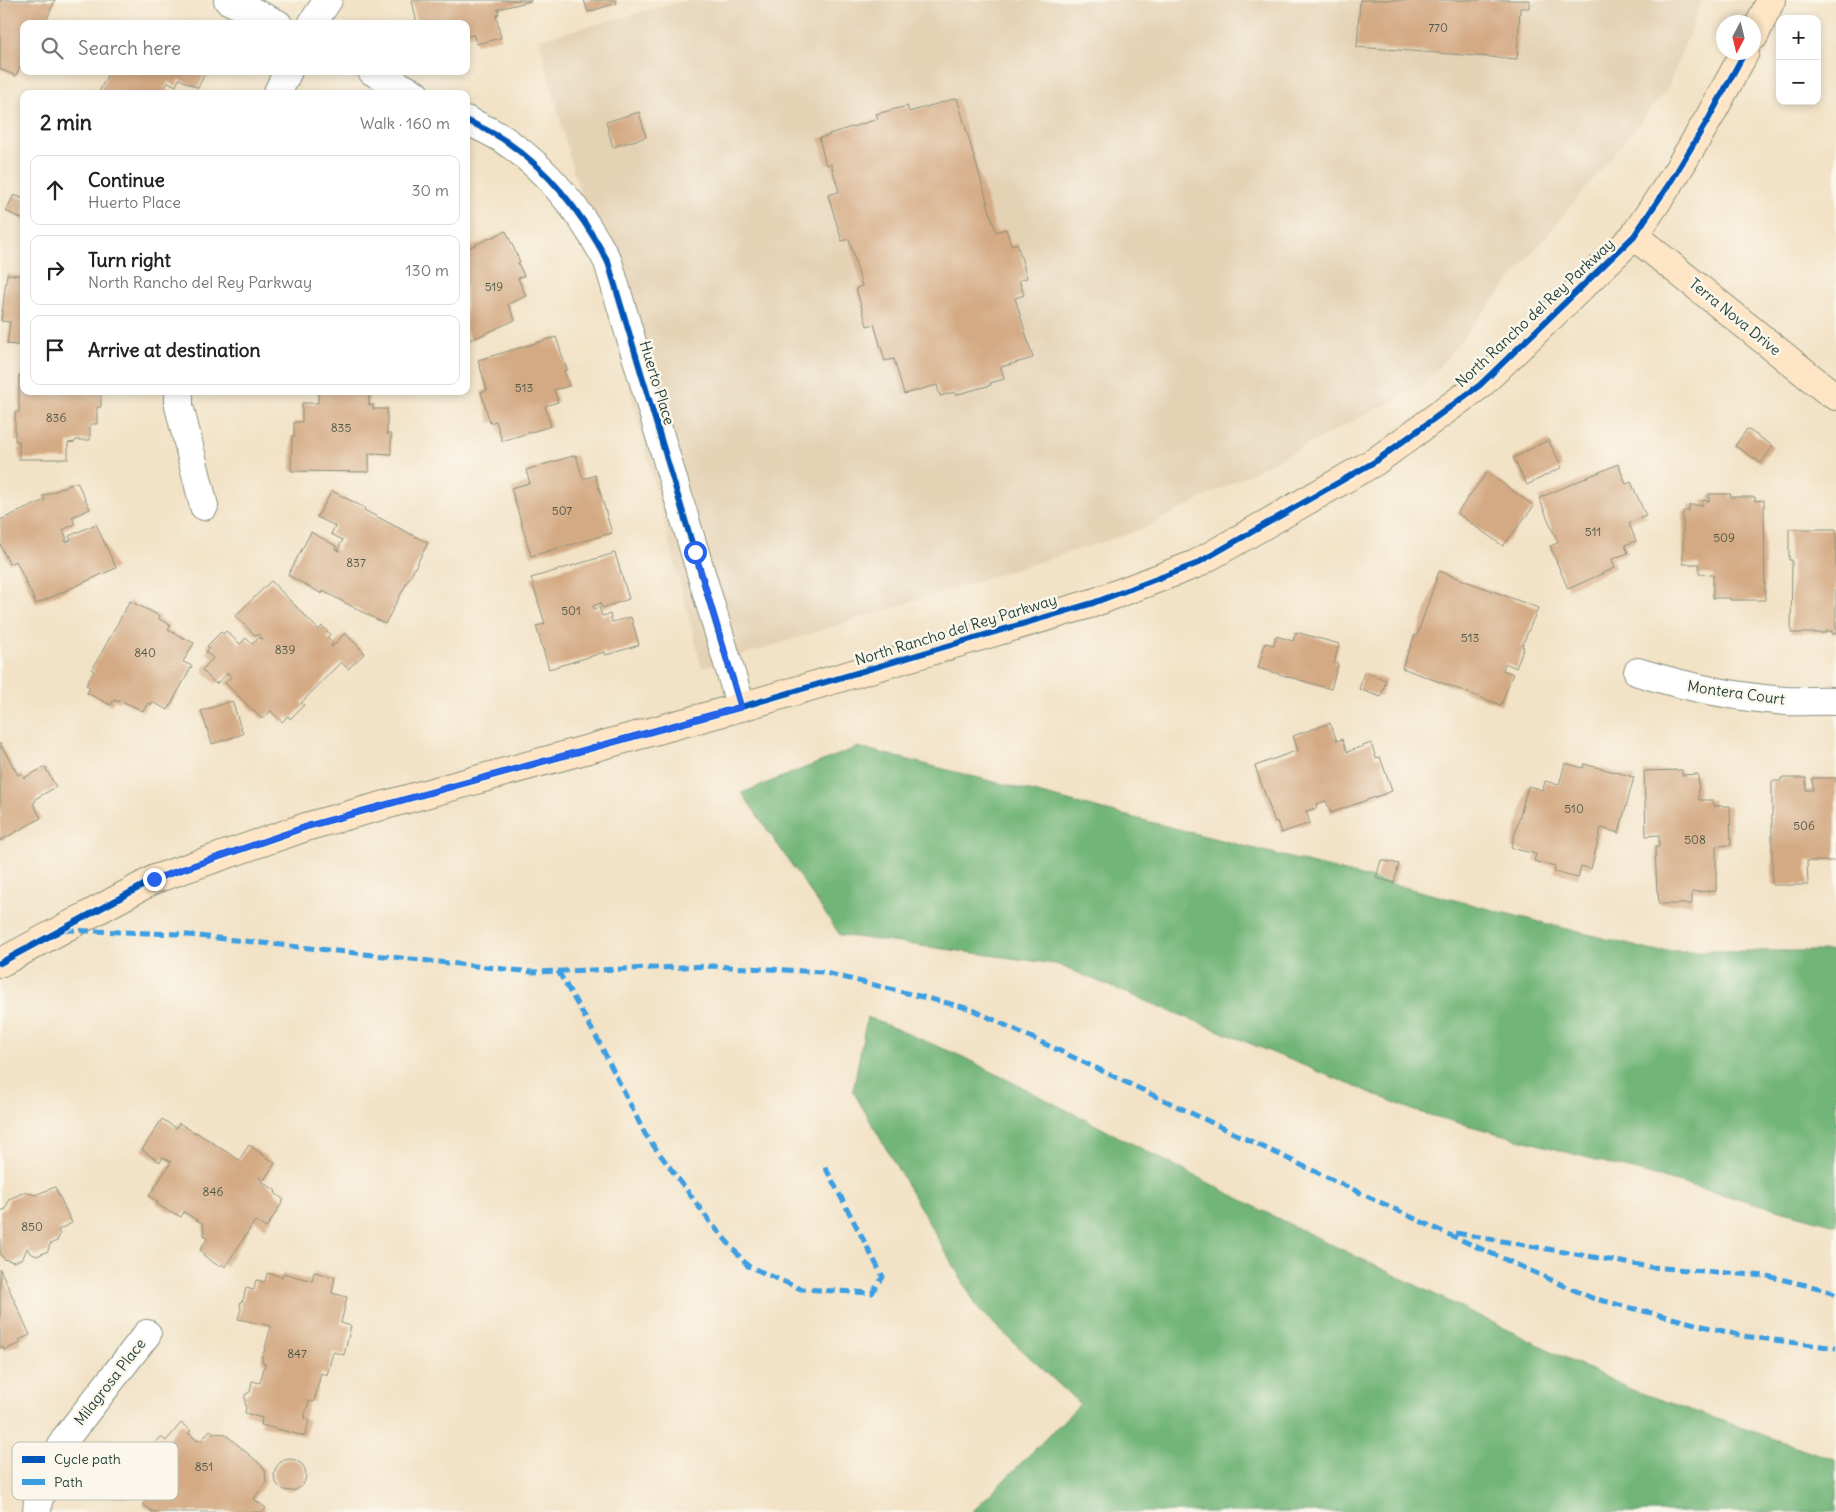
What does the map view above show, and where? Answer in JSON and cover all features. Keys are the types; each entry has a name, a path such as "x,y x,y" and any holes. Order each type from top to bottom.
{"street":[{"path":"228,0 270,20"},
{"path":"315,20 328,0"},
{"path":"1761,21 1771,0"},
{"name":"North Rancho del Rey Parkway","path":"0,963 154,879 308,826 741,707 1093,602 1196,564 1376,461 1480,385 1634,236 1704,127 1741,60"},
{"path":"279,90 286,75"},
{"path":"380,75 408,90"},
{"name":"Huerto Place","path":"470,122 506,140 548,176 582,217 608,262 741,707"},
{"name":"Terra Nova Drive","path":"1634,236 1836,396"},
{"path":"179,395 179,406 204,506"},
{"name":"Montera Court","path":"1638,672 1674,683 1734,695 1788,701 1836,701"},
{"name":"Milagrosa Place","path":"65,1442 147,1334"}],"shaded area":[{"path":"687,0 1702,0 1668,88 1424,385 1140,530 702,668 539,39"}],"green space":[{"path":"858,747 1653,951 1836,951 1836,1225 1415,1111 1056,964 840,935 742,793"},
{"path":"867,1017 961,1056 1281,1220 1632,1390 1836,1460 1836,1512 972,1512 1080,1404 979,1310 853,1091"}],"building":[{"path":"0,0 55,0 47,20 20,20 20,66 16,76 0,69"},
{"path":"412,0 531,0 498,9 499,14 496,15 501,38 476,44 474,35 470,36 470,20 416,20"},
{"path":"584,0 616,0 617,3 588,12"},
{"path":"1360,0 1529,0 1529,8 1520,8 1517,59 1357,47"},
{"path":"107,75 204,75 198,88 179,79 176,86 168,82 164,89 166,90 100,90"},
{"path":"957,98 996,232 1006,229 1011,245 1017,243 1027,278 1019,280 1024,295 1015,298 1033,358 1001,367 1004,379 990,383 991,385 955,395 955,392 940,396 937,385 904,394 894,359 885,361 874,324 867,326 856,288 862,286 849,239 842,241 828,195 839,192 831,164 826,165 819,138 878,119 876,114 907,106 909,112"},
{"path":"639,112 646,137 613,147 606,122"},
{"path":"14,195 20,197 20,218 6,211"},
{"path":"506,231 520,262 518,263 524,276 518,278 526,296 508,304 515,320 471,340 470,338 470,247"},
{"path":"7,274 20,276 20,346 7,344 10,322 1,321"},
{"path":"556,337 567,370 564,371 569,386 554,390 558,402 545,406 551,426 502,441 496,421 490,423 481,392 487,390 478,360"},
{"path":"19,375 20,395 101,395 101,407 97,407 97,424 90,424 90,440 76,440 75,442 68,443 68,459 19,459 19,441 15,441 15,412 19,412"},
{"path":"318,395 369,395 369,405 373,405 373,409 387,409 387,434 391,434 391,454 369,453 369,472 291,471 294,422 302,422 302,403 318,403"},
{"path":"1747,429 1773,446 1761,463 1735,446"},
{"path":"1548,440 1562,467 1527,485 1513,458"},
{"path":"576,455 583,479 595,475 612,533 531,556 511,488 530,483 526,470"},
{"path":"1618,464 1626,484 1631,482 1646,516 1629,523 1636,541 1625,545 1628,553 1612,559 1615,568 1568,589 1550,546 1558,543 1539,498"},
{"path":"1487,472 1534,506 1503,546 1457,513"},
{"path":"77,482 90,509 72,517 75,524 63,530 67,539 65,540 66,542 71,540 69,536 96,524 116,568 36,604 16,561 9,564 0,544 0,520 45,500 43,496"},
{"path":"332,491 428,543 385,624 323,591 322,594 288,575 311,532 336,546 335,549 340,551 338,548 343,540 331,534 335,526 317,517"},
{"path":"1709,494 1731,494 1730,497 1755,497 1755,501 1764,500 1765,600 1713,598 1713,575 1699,574 1699,564 1683,564 1683,511 1689,511 1689,505 1703,505 1702,500 1709,501"},
{"path":"1789,529 1836,529 1836,634 1832,634 1832,631 1826,631 1826,633 1791,633 1792,560 1789,560"},
{"path":"615,553 629,599 602,608 600,603 593,606 594,609 599,607 602,616 610,614 612,622 631,617 639,645 606,655 605,652 549,669 536,626 545,624 531,578"},
{"path":"1439,571 1538,608 1522,646 1524,647 1516,668 1505,663 1503,670 1513,674 1501,705 1402,668 1415,635 1417,636"},
{"path":"271,581 319,630 322,626 330,634 327,638 333,643 332,647 345,633 365,653 348,669 341,662 301,703 304,705 290,719 288,716 282,722 271,711 262,719 225,683 231,677 228,673 216,684 202,670 213,658 206,652 209,648 207,646 221,632 223,634 226,631 240,644 246,638 252,644 260,637 262,640 263,638 259,634 256,636 235,616"},
{"path":"130,601 160,616 159,619 171,625 168,630 194,643 183,662 192,666 168,710 152,702 151,705 148,703 143,711 120,700 119,702 114,700 111,705 87,693 90,687 86,685 94,671 92,670"},
{"path":"1296,632 1339,644 1334,663 1338,664 1331,689 1258,668 1265,643 1274,645 1276,636 1293,641"},
{"path":"1364,672 1386,680 1381,697 1359,689"},
{"path":"232,701 243,734 212,744 201,711"},
{"path":"1330,723 1337,741 1342,739 1347,752 1371,743 1376,758 1380,757 1392,791 1331,813 1326,801 1316,804 1317,808 1306,811 1310,823 1281,833 1277,821 1275,822 1255,766 1298,750 1293,736"},
{"path":"0,743 18,775 21,773 24,778 45,767 56,787 35,799 36,801 33,803 41,818 0,841"},
{"path":"1565,763 1583,768 1584,764 1634,777 1619,833 1601,828 1591,869 1581,866 1578,878 1554,872 1555,867 1534,861 1536,854 1511,848 1528,786 1543,790 1545,781 1559,785"},
{"path":"1682,770 1682,775 1698,774 1699,800 1713,800 1714,806 1730,806 1731,845 1716,846 1716,891 1692,892 1692,904 1659,904 1655,847 1659,847 1659,835 1646,836 1644,771"},
{"path":"1781,778 1806,778 1806,790 1813,790 1812,778 1836,778 1836,861 1807,861 1808,885 1772,885 1772,781 1781,781"},
{"path":"1381,860 1399,864 1394,883 1376,878"},
{"path":"162,1119 176,1128 179,1123 196,1132 239,1160 249,1145 275,1163 264,1180 260,1177 259,1179 276,1191 275,1193 284,1200 266,1228 255,1221 225,1267 222,1264 220,1267 203,1255 204,1253 200,1250 207,1239 204,1235 203,1224 184,1212 181,1217 171,1213 149,1196 171,1162 163,1157 160,1162 142,1150"},
{"path":"55,1187 72,1223 58,1230 60,1234 57,1241 50,1244 48,1251 37,1256 30,1253 27,1248 23,1258 14,1262 4,1259 0,1254 0,1211 6,1209 9,1199 25,1192 35,1195"},
{"path":"0,1269 30,1335 19,1340 21,1343 4,1350 3,1347 0,1348"},
{"path":"314,1272 335,1277 332,1293 347,1297 341,1323 351,1326 344,1355 333,1352 327,1375 321,1373 314,1402 309,1401 304,1419 309,1420 305,1436 261,1425 262,1418 245,1413 245,1395 250,1392 252,1381 260,1383 265,1364 262,1362 262,1354 271,1326 238,1319 241,1309 240,1303 243,1300 246,1288 254,1290 256,1280 265,1282 267,1273 282,1277 283,1273 312,1281"},
{"path":"181,1423 191,1431 188,1433 198,1441 199,1439 201,1441 210,1430 213,1433 225,1434 265,1470 266,1482 254,1499 266,1508 263,1512 153,1512 143,1504 146,1500 178,1500 178,1442 157,1442 161,1437 166,1441"},
{"path":"290,1459 301,1464 306,1475 301,1486 290,1491 279,1486 274,1475 279,1464"}],"marked path":[{"path":"65,930 179,934 532,972 712,966 822,972 971,1009 1441,1231 1592,1298 1743,1336 1836,1348"},
{"path":"558,971 598,1040 645,1134 711,1223 748,1266 801,1289 872,1293 883,1277 823,1163"},
{"path":"1456,1233 1650,1267 1767,1276 1823,1289 1836,1295"}],"cycle path":[{"path":"0,963 155,879 309,826 741,707 1093,603 1196,564 1376,461 1480,385 1634,236 1673,178 1741,60"},
{"path":"470,122 502,139 523,154 552,181 577,212 608,262 741,707"}],"route":[{"path":"154,879 308,826 741,707 695,552"}]}
